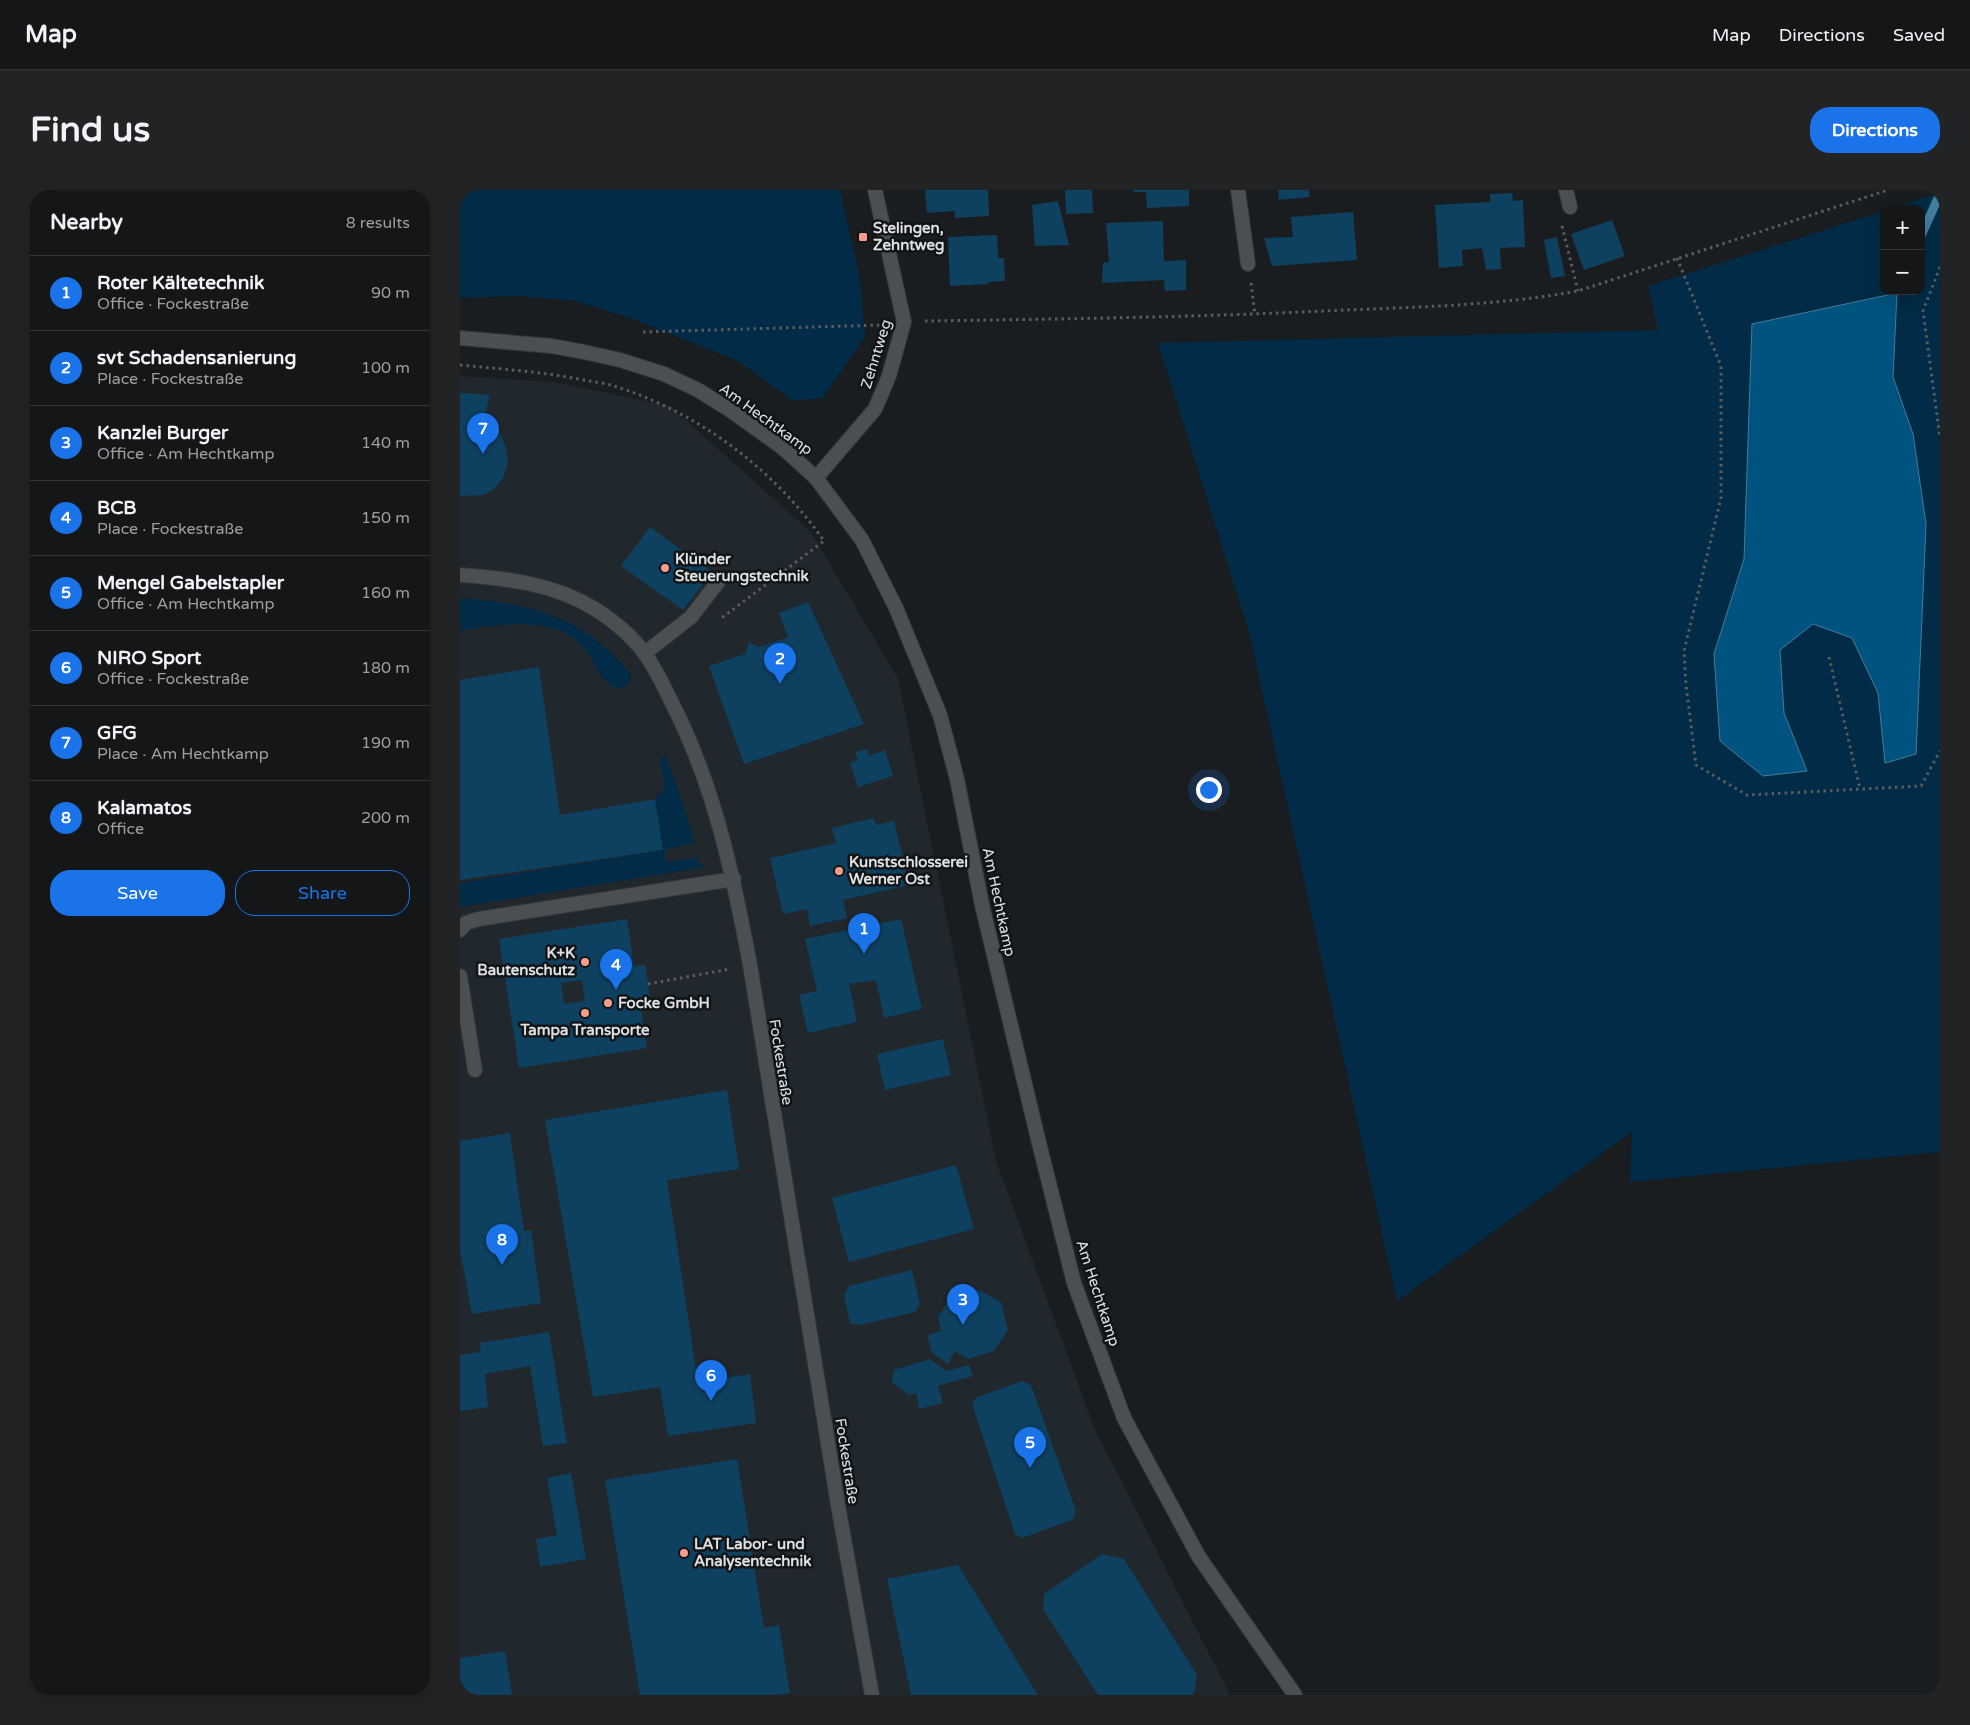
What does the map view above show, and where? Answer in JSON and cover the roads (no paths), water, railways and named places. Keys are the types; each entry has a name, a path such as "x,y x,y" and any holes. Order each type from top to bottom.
{"street":[{"name":"Zehntweg","path":"816,478 875,409 889,376 904,322 875,190"},
{"path":"1238,190 1248,264"},
{"path":"1566,190 1570,207"},
{"name":"Am Hechtkamp","path":"460,338 552,346 620,360 664,374 698,390 730,410 783,448 816,478 862,540 896,608 940,715 957,779 982,905 1074,1283 1124,1418 1199,1557 1295,1695"},
{"name":"Fockestraße","path":"460,575 526,583 561,592 594,608 621,629 645,653 680,718 698,760 716,810 734,879 750,965 839,1511 872,1695"},
{"path":"645,653 691,617 718,582"},
{"path":"460,930 466,923 479,919 734,879"},
{"path":"460,976 475,1070"}],"waterway":[{"path":"1925,227 1940,197"}],"place":[{"name":"Stelingen, Zehntweg","path":"863,237"},
{"name":"GFG","path":"483,454"},
{"name":"Klünder Steuerungstechnik","path":"665,568"},
{"name":"svt Schadensanierung","path":"780,684"},
{"name":"Kunstschlosserei Werner Ost","path":"839,871"},
{"name":"Roter Kältetechnik","path":"864,954"},
{"name":"K+K Bautenschutz","path":"585,962"},
{"name":"BCB","path":"616,990"},
{"name":"Focke GmbH","path":"608,1003"},
{"name":"Tampa Transporte","path":"585,1013"},
{"name":"Kalamatos","path":"502,1265"},
{"name":"Kanzlei Burger","path":"963,1325"},
{"name":"NIRO Sport","path":"711,1401"},
{"name":"Mengel Gabelstapler","path":"1030,1468"},
{"name":"LAT Labor- und Analysentechnik","path":"684,1553"}]}
